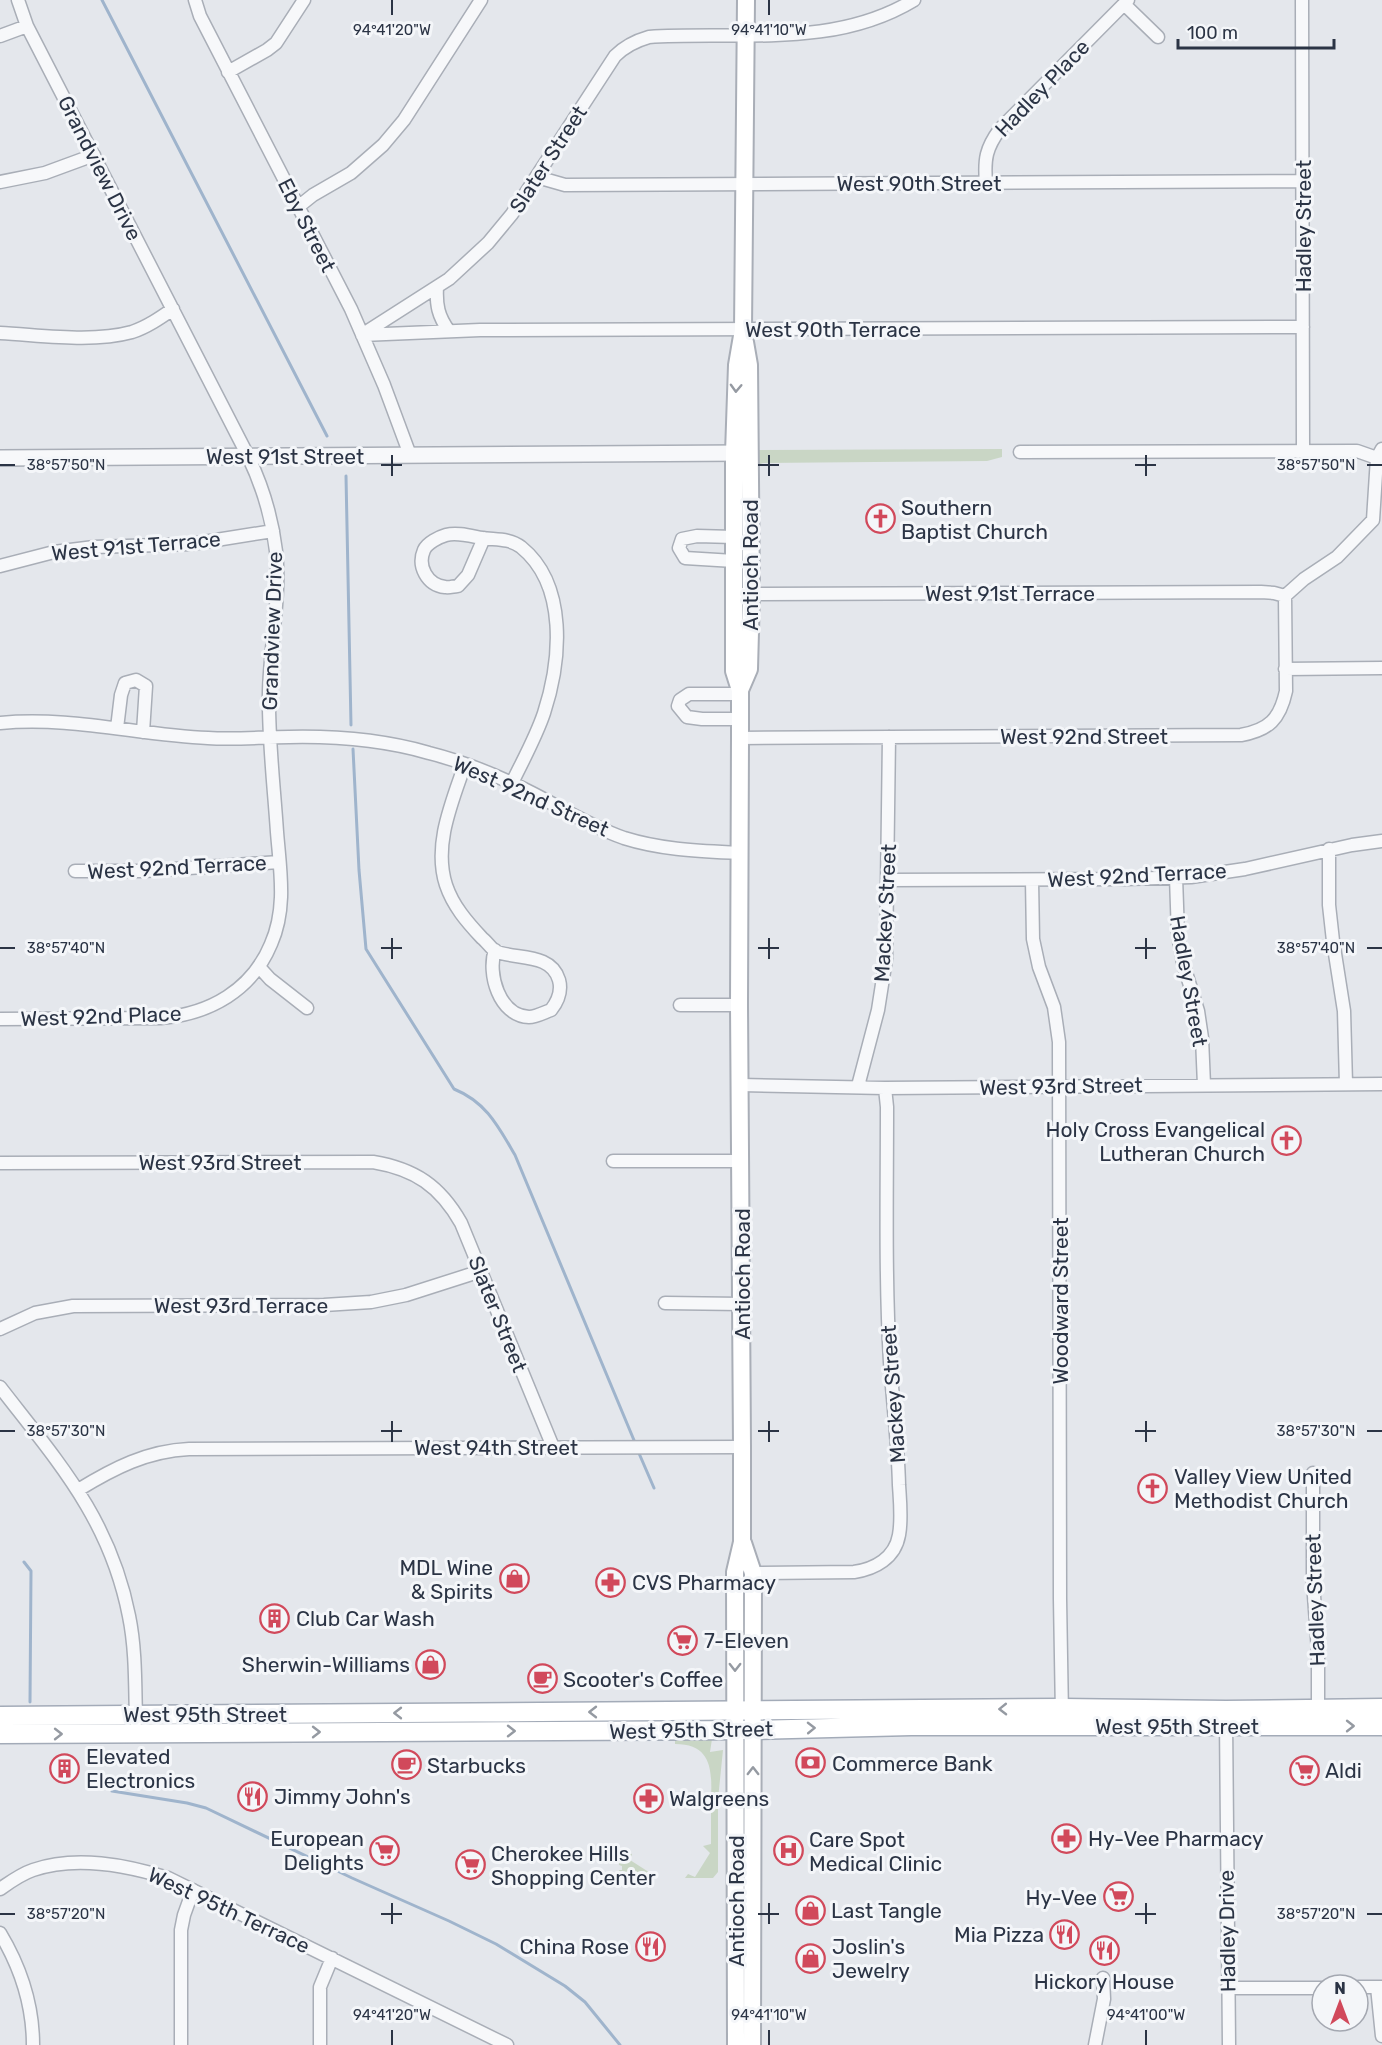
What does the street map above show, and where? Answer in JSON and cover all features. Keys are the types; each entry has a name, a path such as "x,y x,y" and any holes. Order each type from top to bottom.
{"main road":[{"name":"Antioch Road","path":"740,692 749,669 751,594 737,365 743,330 746,0"},
{"name":"Antioch Road","path":"742,453 734,537 734,671 740,692 739,1005 742,1304 742,1542 735,1572 744,1711 752,2045"},
{"name":"Antioch Road","path":"742,1542 753,1573 744,1711"},
{"name":"West 95th Street","path":"0,1716 1062,1708 1226,1718"},
{"name":"West 95th Street","path":"1318,1718 1382,1708"},
{"name":"West 95th Street","path":"0,1734 1063,1726 1226,1718 1318,1718 1382,1726"},
{"name":"Antioch Road","path":"736,2045 744,1730"}],"street":[{"name":"Grandview Drive","path":"18,0 27,26 248,456 267,501 277,554 277,582 270,655 270,737 282,902 275,936 260,968"},
{"name":"Eby Street","path":"195,0 200,16 228,72 363,335 410,455"},
{"path":"228,72 267,50 276,42 304,0"},
{"path":"298,207 351,172 383,145 404,120 481,0"},
{"name":"Slater Street","path":"363,335 437,287 463,267 488,243 512,214 615,56 636,40 649,37 792,35 826,32 881,17 914,0"},
{"name":"Hadley Street","path":"1302,0 1303,451"},
{"name":"Hadley Place","path":"986,183 986,155 1000,129 1126,2 1158,37"},
{"path":"0,36 27,26"},
{"path":"0,182 45,172 94,155"},
{"name":"West 90th Street","path":"537,177 565,184 1302,181"},
{"path":"437,287 436,306 441,320 449,331"},
{"path":"0,333 112,336 141,328 173,309"},
{"name":"West 90th Terrace","path":"363,335 449,331 1303,327"},
{"path":"1020,452 1379,453 1378,521 1337,557 1304,579 1285,596"},
{"name":"West 91st Street","path":"0,458 742,453"},
{"name":"West 91st Terrace","path":"0,566 54,552 94,547 191,544 273,531"},
{"path":"484,538 468,575 458,586 445,588 431,582 424,574 422,561 424,549 433,541 447,535 459,534 511,541 531,557 545,577 554,608 555,651 552,683 544,712 512,783"},
{"name":"Antioch Road","path":"734,537 697,536 682,539 679,548 685,558 734,561"},
{"name":"West 91st Terrace","path":"734,594 1261,592 1285,596"},
{"name":"West 92nd Street","path":"740,738 1241,735 1266,727 1278,715 1282,706 1286,691 1285,596"},
{"path":"1285,669 1382,668"},
{"path":"117,728 121,695 126,683 136,680 146,686 143,732"},
{"path":"740,692 689,694 680,700 678,706 687,717 740,719"},
{"name":"West 92nd Street","path":"0,723 48,722 208,738 317,737 377,742 429,753 465,764 512,783 583,820 622,837 649,845 684,850 740,853"},
{"name":"Mackey Street","path":"858,1086 883,985 888,935 889,737"},
{"path":"465,764 446,820 442,865 446,884 464,918 495,950 540,961 552,968 560,985 559,994 551,1010 529,1017 514,1012 502,1002 491,962 495,950"},
{"name":"West 92nd Terrace","path":"889,880 1176,877 1245,869 1329,849 1382,841"},
{"path":"1329,849 1329,905 1344,1011 1346,1084"},
{"name":"West 92nd Terrace","path":"75,872 144,871 279,862"},
{"name":"Hadley Street","path":"1176,877 1178,935 1183,963 1198,1011 1202,1038 1204,1085"},
{"name":"Woodward Street","path":"1032,880 1033,939 1039,967 1052,999 1058,1026 1063,1726"},
{"path":"260,968 270,979 307,1008"},
{"name":"West 92nd Place","path":"0,1019 178,1017 217,1003 234,992 260,968"},
{"path":"680,1005 739,1005"},
{"name":"West 93rd Street","path":"741,1086 885,1088 1382,1084"},
{"name":"Mackey Street","path":"753,1573 864,1571 879,1565 892,1553 899,1536 901,1519 897,1434 888,1323 885,1088"},
{"path":"613,1161 741,1161"},
{"name":"West 93rd Street","path":"0,1163 374,1162 400,1168 434,1188"},
{"name":"Slater Street","path":"434,1188 445,1198 461,1223 552,1447"},
{"name":"West 93rd Terrace","path":"0,1329 35,1313 73,1306 324,1305 371,1302 406,1295 481,1271"},
{"path":"665,1303 742,1304"},
{"path":"0,1388 78,1490 95,1518 111,1553 129,1617 134,1654 136,1733"},
{"name":"West 94th Street","path":"78,1490 120,1466 146,1455 170,1450 742,1447"},
{"name":"Hadley Street","path":"1312,1473 1313,1582 1318,1642 1318,1718"},
{"name":"Hadley Drive","path":"1226,1718 1227,1988 1230,2044"},
{"name":"West 95th Terrace","path":"0,1889 22,1874 66,1864 136,1868 168,1878 507,2045"},
{"path":"181,2045 181,1930 193,1890"},
{"path":"0,1933 23,1979 30,2004 33,2045"},
{"path":"320,2045 320,1987 333,1958"},
{"path":"1095,2045 1102,2014 1103,1978"},
{"path":"1227,1988 1310,1988"},
{"path":"1380,1988 1379,2024 1382,2036"}],"green space":[{"path":"1002,449 1002,457 987,461 763,463 755,466 755,450"},
{"path":"675,1739 712,1739 710,1752 723,1750 718,1799 718,1872 713,1878 685,1878 688,1874 695,1877 710,1853 703,1846 711,1844 711,1780 708,1762 703,1754 687,1745 675,1744"},
{"path":"632,1854 630,1860 655,1876 629,1876 628,1883 624,1883 619,1870 622,1870 622,1866 619,1865 621,1855"}],"waterway":[{"path":"102,0 327,436"},
{"path":"346,476 351,725"},
{"path":"353,749 359,870 366,949 454,1089 465,1094 483,1108 497,1125 515,1155 636,1445"},
{"path":"638,1451 654,1488"},
{"path":"24,1562 31,1571 30,1702"},
{"path":"112,1791 206,1808 496,1944 565,1986 585,2002 620,2045"}],"place":[{"name":"Southern Baptist Church","path":"880,519"},
{"name":"Holy Cross Evangelical Lutheran Church","path":"1286,1141"},
{"name":"Valley View United Methodist Church","path":"1153,1488"},
{"name":"MDL Wine & Spirits","path":"514,1579"},
{"name":"CVS Pharmacy","path":"611,1582"},
{"name":"Club Car Wash","path":"275,1618"},
{"name":"7-Eleven","path":"683,1640"},
{"name":"Sherwin-Williams","path":"431,1664"},
{"name":"Scooter's Coffee","path":"542,1679"},
{"name":"Commerce Bank","path":"811,1763"},
{"name":"Starbucks","path":"406,1765"},
{"name":"Elevated Electronics","path":"65,1768"},
{"name":"Aldi","path":"1304,1770"},
{"name":"Jimmy John's","path":"253,1796"},
{"name":"Walgreens","path":"648,1798"},
{"name":"Hy-Vee Pharmacy","path":"1067,1838"},
{"name":"European Delights","path":"385,1850"},
{"name":"Care Spot Medical Clinic","path":"788,1851"},
{"name":"Cherokee Hills Shopping Center","path":"470,1865"},
{"name":"Hy-Vee","path":"1118,1897"},
{"name":"Last Tangle","path":"810,1910"},
{"name":"Mia Pizza","path":"1065,1934"},
{"name":"China Rose","path":"650,1946"},
{"name":"Hickory House","path":"1104,1950"},
{"name":"Joslin's Jewelry","path":"811,1958"}]}
